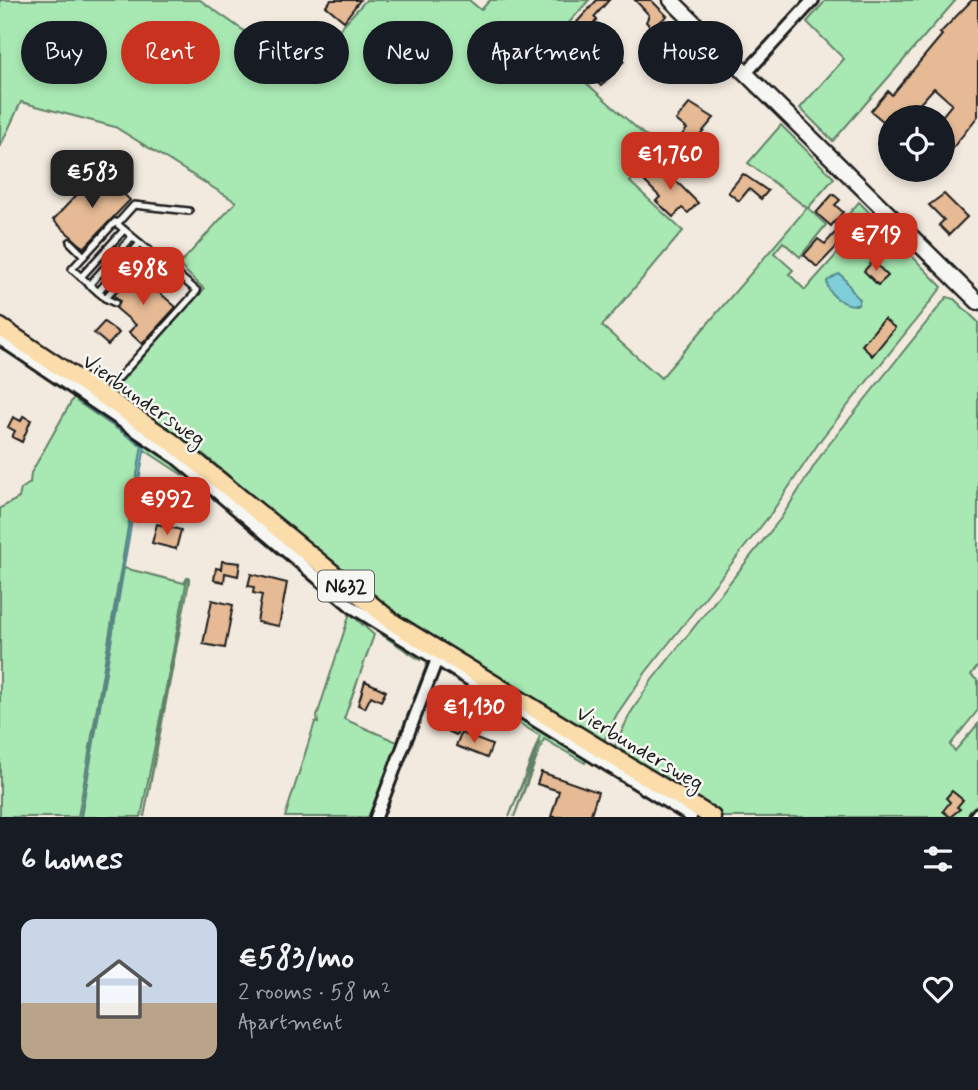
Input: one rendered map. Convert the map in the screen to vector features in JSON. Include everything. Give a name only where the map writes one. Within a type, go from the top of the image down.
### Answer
[{"type":"main road","name":"Vierbundersweg","points":[[0,327],[172,442],[349,589],[438,656],[712,817]]},
{"type":"street","points":[[671,0],[978,302]]},
{"type":"street","points":[[746,73],[813,0]]},
{"type":"street","name":"Vierbundersweg","points":[[0,339],[175,457],[352,607],[438,656],[691,817]]},
{"type":"street","points":[[376,817],[438,656]]},
{"type":"lane","points":[[115,303],[97,292],[72,269],[134,205],[189,211]]},
{"type":"lane","points":[[103,396],[197,291],[117,224]]},
{"type":"lane","points":[[81,277],[124,230]]},
{"type":"lane","points":[[89,285],[132,237]]},
{"type":"lane","points":[[70,242],[84,256]]},
{"type":"lane","points":[[97,292],[140,243]]},
{"type":"lane","points":[[105,298],[149,250]]},
{"type":"green space","points":[[0,0],[200,0],[234,24],[234,84],[349,84],[349,21],[347,21],[366,0],[469,0],[481,10],[490,0],[589,0],[571,21],[467,21],[467,84],[587,84],[659,148],[630,182],[683,231],[602,326],[661,378],[807,208],[748,163],[781,125],[834,178],[808,208],[826,225],[800,257],[783,242],[774,253],[793,270],[789,274],[805,290],[853,236],[841,223],[859,202],[942,287],[822,438],[770,515],[646,672],[617,714],[603,743],[373,598],[202,453],[112,392],[204,289],[179,265],[236,202],[115,127],[21,102],[0,147]]},
{"type":"green space","points":[[826,0],[956,0],[833,141],[800,108],[844,59],[807,22]]},
{"type":"green space","points":[[947,297],[954,299],[978,322],[978,666],[971,675],[978,681],[978,710],[950,745],[955,751],[978,724],[978,817],[720,817],[613,750],[630,714],[652,680],[781,518],[823,452]]},
{"type":"green space","points":[[75,395],[186,469],[184,476],[143,449],[144,445],[76,401],[142,446],[78,817],[0,817],[0,508],[19,498],[21,489],[30,483],[31,473]]},
{"type":"green space","points":[[235,509],[420,654],[420,660],[353,616],[374,635],[344,719],[397,742],[427,664],[430,666],[374,817],[285,817],[315,722],[318,723],[317,716],[350,613],[228,511]]},
{"type":"green space","points":[[124,568],[184,583],[187,578],[189,578],[189,582],[144,817],[187,579],[141,817],[81,817]]},
{"type":"green space","points":[[495,700],[587,756],[585,763],[544,739],[514,817],[540,742],[509,817],[540,736],[491,706]]},
{"type":"water","points":[[839,274],[860,299],[858,305],[842,302],[830,291],[827,281]]},
{"type":"water","points":[[78,401],[145,446],[80,817],[142,446]]},
{"type":"building","points":[[331,0],[360,0],[344,21],[326,6]]},
{"type":"building","points":[[597,0],[609,0],[594,17],[596,21],[578,21]]},
{"type":"building","points":[[635,0],[651,0],[667,16],[661,21],[646,21],[649,15]]},
{"type":"building","points":[[972,0],[978,0],[978,116],[955,145],[955,105],[951,105],[934,88],[919,105],[878,105],[878,117],[871,111],[888,91],[892,95],[942,35],[940,33]]},
{"type":"building","points":[[690,103],[714,118],[692,144],[696,147],[684,162],[669,150],[687,129],[676,120]]},
{"type":"building","points":[[659,164],[698,203],[688,213],[682,208],[673,217],[656,201],[660,197],[643,180]]},
{"type":"building","points":[[99,171],[130,200],[84,248],[53,220]]},
{"type":"building","points":[[743,174],[768,191],[761,199],[749,189],[739,201],[728,192]]},
{"type":"building","points":[[833,194],[840,200],[835,205],[843,212],[831,226],[816,213]]},
{"type":"building","points":[[944,194],[967,217],[949,235],[939,225],[944,220],[929,205]]},
{"type":"building","points":[[841,226],[849,234],[817,267],[804,255],[818,239],[825,244]]},
{"type":"building","points":[[873,261],[888,276],[878,285],[864,271]]},
{"type":"building","points":[[136,272],[176,307],[142,344],[129,332],[136,325],[116,308],[120,301],[114,295]]},
{"type":"building","points":[[884,319],[895,328],[872,356],[862,345]]},
{"type":"building","points":[[104,322],[119,333],[108,345],[94,333]]},
{"type":"building","points":[[23,416],[31,420],[22,442],[12,437],[15,431],[8,427],[13,417],[21,421]]},
{"type":"building","points":[[157,524],[181,530],[176,549],[152,543]]},
{"type":"building","points":[[222,561],[240,563],[238,576],[225,573],[224,582],[214,580],[216,568],[221,569]]},
{"type":"building","points":[[251,574],[287,583],[279,626],[257,622],[262,595],[253,593],[254,587],[248,586]]},
{"type":"building","points":[[212,600],[233,605],[225,648],[203,644]]},
{"type":"building","points":[[365,681],[386,691],[381,701],[371,696],[365,708],[358,705]]},
{"type":"building","points":[[440,711],[462,723],[456,735],[434,725]]},
{"type":"building","points":[[461,733],[492,745],[487,758],[456,746]]},
{"type":"building","points":[[541,772],[598,792],[590,817],[551,817],[559,791],[537,784]]},
{"type":"building","points":[[952,791],[963,800],[957,807],[960,809],[950,817],[943,811],[950,802],[946,798]]}]
